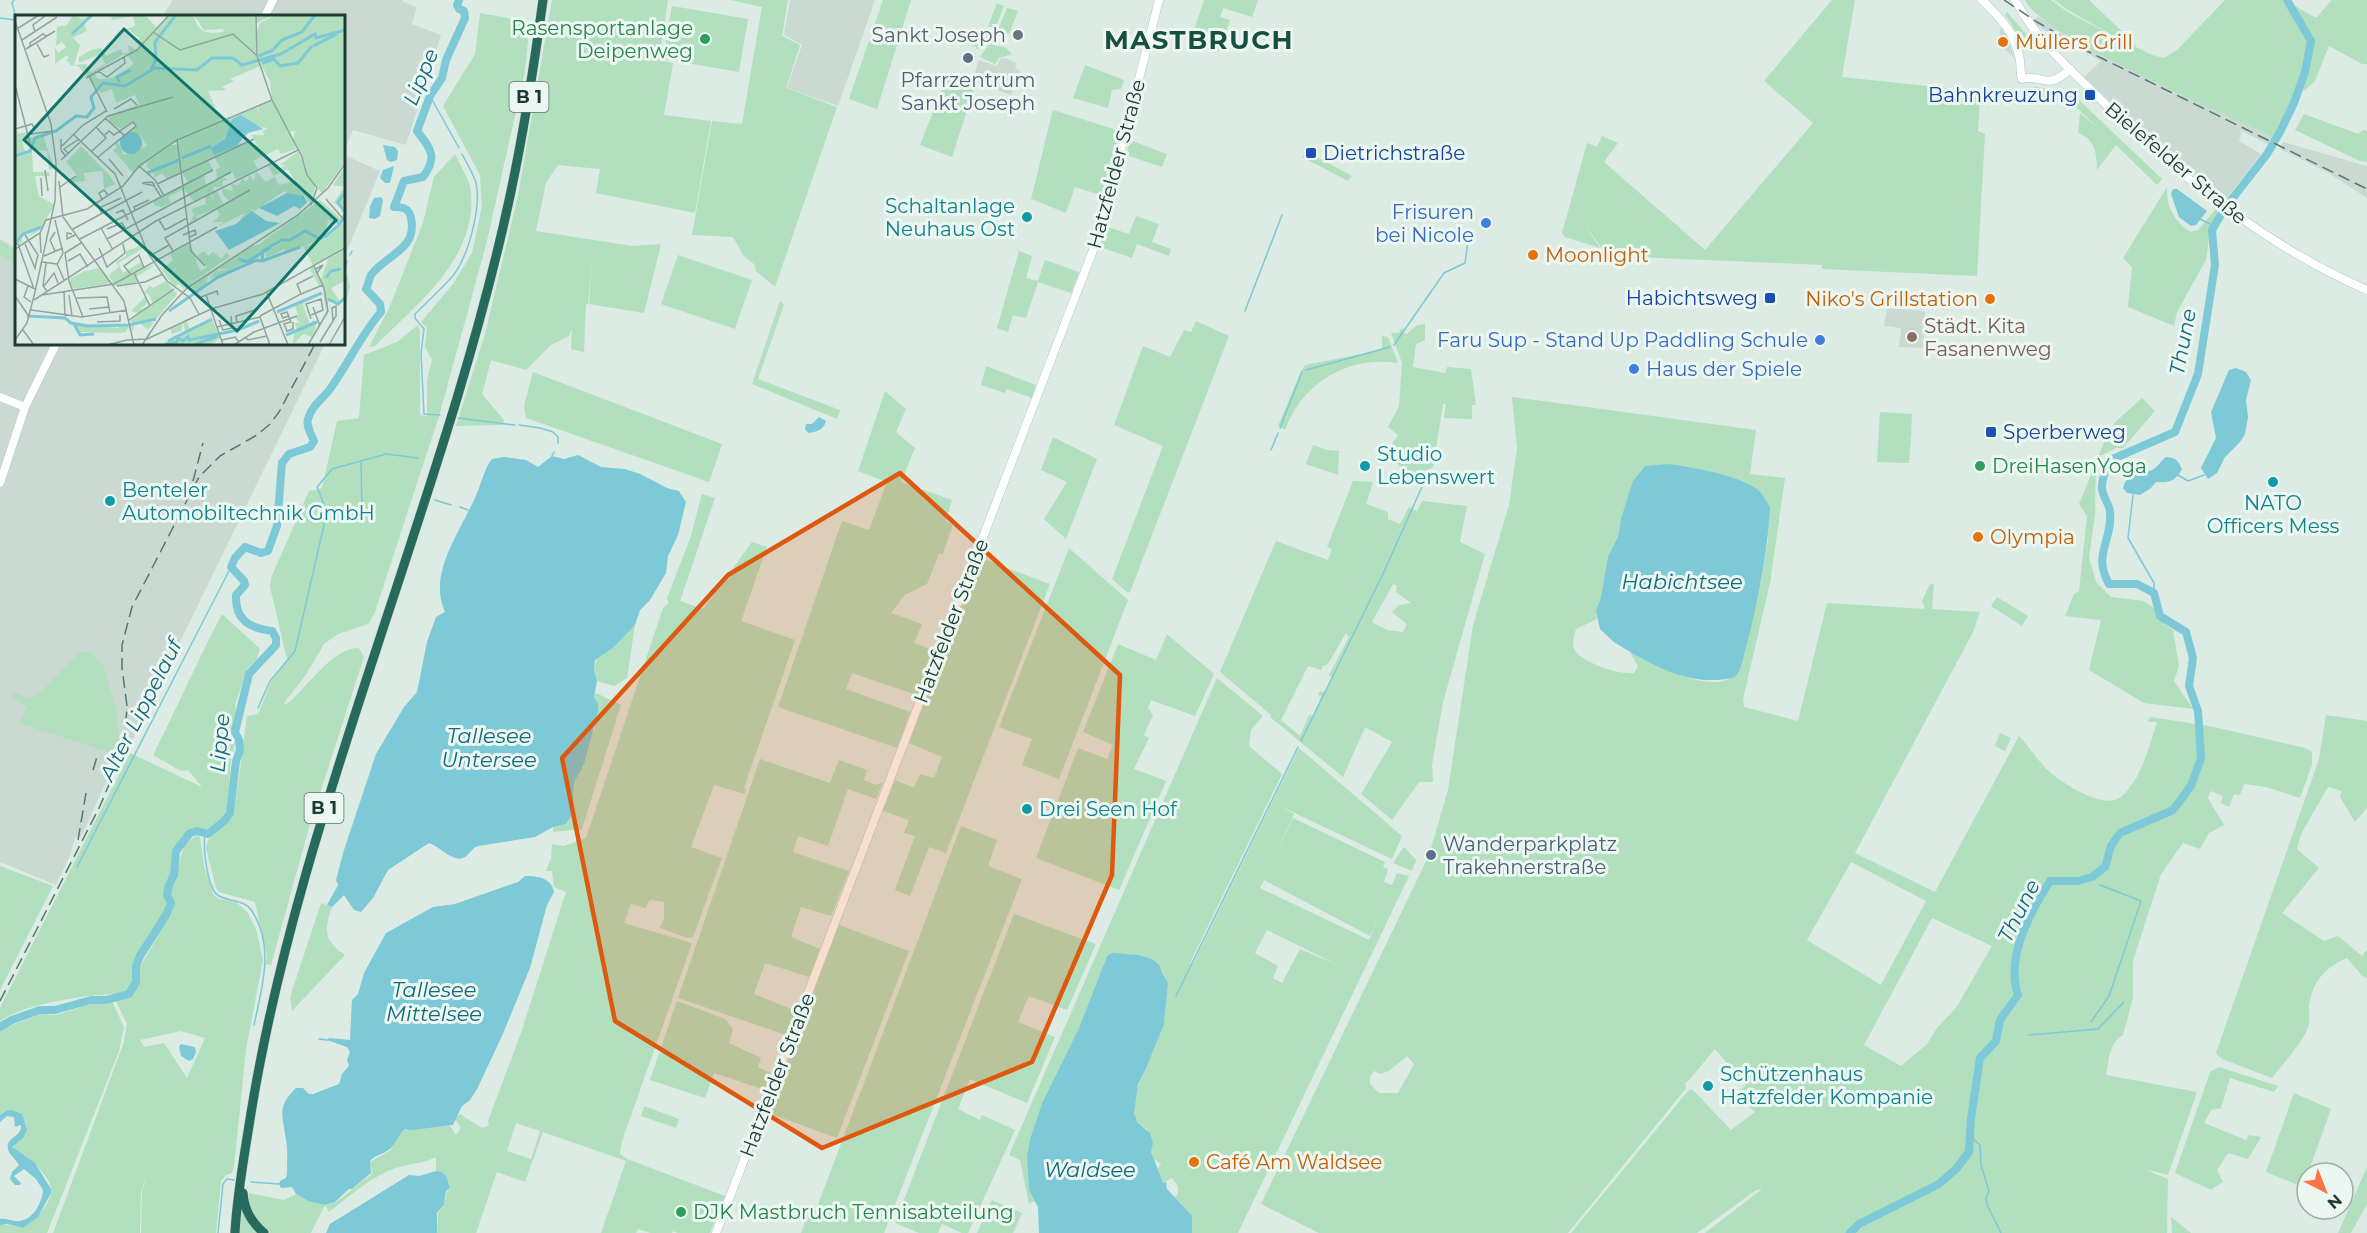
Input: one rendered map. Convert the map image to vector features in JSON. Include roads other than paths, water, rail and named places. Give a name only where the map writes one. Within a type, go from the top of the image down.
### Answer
[{"type":"highway","name":"B 1","points":[[235,1233],[242,1166],[261,1055],[296,908],[327,800],[469,355],[511,194],[531,84],[543,0]]},
{"type":"highway","name":"B 1","points":[[242,1166],[244,1205],[253,1222],[264,1233]]},
{"type":"street","points":[[266,15],[273,0]]},
{"type":"street","name":"Hatzfelder Straße","points":[[716,1233],[1101,230],[1159,0]]},
{"type":"street","points":[[1982,0],[2008,29],[2015,41],[2026,79],[2051,81],[2070,69]]},
{"type":"street","name":"Bielefelder Straße","points":[[2015,0],[2030,26],[2070,69],[2151,146],[2230,210],[2298,256],[2367,290]]},
{"type":"street","points":[[0,483],[25,407],[56,345]]},
{"type":"street","points":[[0,397],[25,407]]},
{"type":"water","points":[[383,145],[395,147],[398,151],[397,160],[391,162],[387,160]]},
{"type":"water","points":[[394,166],[390,183],[385,183],[380,178],[383,170]]},
{"type":"water","points":[[2173,189],[2177,189],[2207,211],[2196,225],[2191,226],[2179,217],[2171,194]]},
{"type":"water","points":[[381,197],[383,200],[380,216],[375,219],[369,218],[370,206],[374,198]]},
{"type":"water","points":[[2236,368],[2246,372],[2251,380],[2246,400],[2248,417],[2245,434],[2225,457],[2217,473],[2208,479],[2201,468],[2216,438],[2211,412],[2229,370]]},
{"type":"water","points":[[819,417],[826,421],[823,427],[808,433],[805,429],[806,424],[812,424]]},
{"type":"water","name":"Tallesee Untersee","points":[[578,455],[601,467],[625,469],[640,474],[667,488],[679,491],[686,502],[678,535],[668,556],[666,573],[650,600],[640,610],[635,625],[614,647],[595,660],[594,670],[597,681],[594,697],[598,704],[598,711],[584,764],[574,783],[571,816],[566,824],[553,827],[535,837],[478,846],[459,859],[429,843],[388,870],[373,898],[361,912],[354,910],[344,895],[332,907],[327,905],[338,885],[336,880],[344,850],[376,754],[404,707],[417,692],[427,642],[436,617],[445,612],[440,582],[443,567],[489,463],[492,459],[504,457],[526,460],[538,467],[552,456],[564,459]]},
{"type":"water","points":[[2166,457],[2174,459],[2181,466],[2182,469],[2177,477],[2168,482],[2156,482],[2140,495],[2127,493],[2123,488],[2129,478],[2151,471]]},
{"type":"water","name":"Habichtsee","points":[[1667,464],[1702,469],[1741,481],[1759,491],[1770,507],[1760,589],[1740,670],[1735,677],[1703,680],[1672,672],[1627,650],[1600,629],[1596,611],[1601,597],[1608,556],[1618,537],[1633,481],[1645,466]]},
{"type":"water","name":"Tallesee Mittelsee","points":[[525,876],[544,879],[554,892],[547,905],[530,968],[502,1036],[477,1089],[470,1100],[462,1106],[453,1125],[405,1129],[391,1148],[370,1161],[371,1173],[335,1202],[325,1205],[308,1201],[296,1194],[292,1187],[281,1188],[280,1181],[286,1178],[287,1173],[283,1106],[296,1088],[303,1088],[309,1094],[313,1094],[339,1084],[342,1074],[349,1066],[347,1060],[350,1052],[347,1047],[327,1040],[329,1038],[350,1040],[352,1000],[358,994],[364,973],[386,933],[433,907],[455,904],[518,882]]},
{"type":"water","name":"Waldsee","points":[[1112,953],[1139,955],[1152,959],[1159,965],[1168,984],[1164,1024],[1138,1084],[1134,1113],[1137,1122],[1150,1133],[1153,1143],[1151,1152],[1163,1183],[1166,1182],[1167,1189],[1192,1216],[1192,1233],[1039,1233],[1038,1207],[1029,1190],[1027,1155],[1031,1136],[1042,1103],[1079,1028],[1107,956]]},
{"type":"water","points":[[181,1044],[195,1047],[196,1052],[193,1059],[189,1061],[181,1056],[179,1047]]},
{"type":"water","points":[[11,1110],[22,1114],[27,1130],[23,1138],[12,1147],[35,1163],[51,1189],[38,1217],[23,1228],[7,1224],[0,1225],[0,1219],[25,1220],[39,1205],[43,1190],[36,1179],[24,1169],[14,1176],[21,1183],[20,1185],[15,1185],[10,1179],[12,1172],[19,1165],[10,1153],[8,1145],[19,1133],[21,1125],[15,1127],[14,1117],[7,1116],[0,1122],[0,1115]]},
{"type":"water","points":[[436,1171],[446,1176],[450,1188],[446,1191],[444,1205],[437,1213],[437,1233],[326,1233],[330,1224],[409,1175],[419,1176]]},
{"type":"waterway","points":[[14,0],[12,3],[15,15]]},
{"type":"waterway","name":"Lippe","points":[[0,1027],[40,1010],[55,1010],[91,1000],[106,1000],[129,994],[136,982],[136,966],[140,956],[171,903],[167,895],[174,875],[176,851],[190,833],[197,831],[208,834],[230,813],[236,761],[240,750],[235,732],[249,674],[276,645],[276,638],[272,631],[250,625],[241,617],[236,604],[236,595],[245,585],[231,567],[235,558],[245,547],[261,553],[268,551],[277,526],[282,463],[289,454],[310,447],[314,441],[308,424],[310,414],[330,389],[381,312],[380,304],[366,289],[371,275],[377,268],[399,251],[410,238],[412,229],[409,212],[403,208],[394,207],[404,181],[423,177],[430,164],[431,153],[417,131],[430,96],[442,78],[446,60],[465,18],[464,11],[457,5],[459,0]]},
{"type":"waterway","name":"Thune","points":[[1850,1233],[1859,1224],[1939,1184],[1956,1169],[1969,1152],[1971,1118],[1980,1058],[1996,1041],[2000,1020],[2018,995],[2015,981],[2017,951],[2028,921],[2050,881],[2078,881],[2092,877],[2105,867],[2111,846],[2120,833],[2173,810],[2191,786],[2201,758],[2198,711],[2189,686],[2193,658],[2186,632],[2160,616],[2154,593],[2137,584],[2109,584],[2104,573],[2102,564],[2109,531],[2110,511],[2102,489],[2102,482],[2108,461],[2175,432],[2198,374],[2215,265],[2212,230],[2225,208],[2267,154],[2280,132],[2305,72],[2311,41],[2287,0]]},
{"type":"waterway","points":[[0,18],[15,20]]},
{"type":"waterway","points":[[430,96],[459,148]]},
{"type":"waterway","points":[[440,415],[424,414],[421,353],[424,329],[415,318],[415,314],[451,278],[468,245],[475,217],[477,190],[474,177],[462,154]]},
{"type":"waterway","points":[[1245,311],[1282,215]]},
{"type":"waterway","points":[[2200,219],[2214,226]]},
{"type":"waterway","points":[[1394,345],[1444,273],[1465,263],[1468,242]]},
{"type":"waterway","points":[[350,255],[352,251]]},
{"type":"waterway","points":[[346,265],[347,261]]},
{"type":"waterway","points":[[1306,370],[1390,347]]},
{"type":"waterway","points":[[1280,428],[1302,372]]},
{"type":"waterway","points":[[458,418],[515,425]]},
{"type":"waterway","points":[[519,425],[553,432],[558,437],[558,443]]},
{"type":"waterway","points":[[1271,450],[1278,433]]},
{"type":"waterway","points":[[552,456],[554,452]]},
{"type":"waterway","points":[[258,708],[270,681],[295,651],[327,512],[317,487],[332,469],[386,454],[418,458]]},
{"type":"waterway","points":[[361,463],[362,510]]},
{"type":"waterway","points":[[2178,475],[2188,481],[2204,475]]},
{"type":"waterway","points":[[1301,741],[1382,576],[1426,478]]},
{"type":"waterway","points":[[2133,495],[2128,538],[2154,583],[2154,593]]},
{"type":"waterway","points":[[435,500],[451,505]]},
{"type":"waterway","points":[[460,507],[468,510]]},
{"type":"waterway","name":"Alter Lippelauf","points":[[77,867],[231,567]]},
{"type":"waterway","points":[[936,647],[939,638]]},
{"type":"waterway","points":[[1176,996],[1298,747]]},
{"type":"waterway","points":[[205,835],[207,868],[211,886],[219,896],[249,907],[259,924],[263,938],[265,967],[254,1025]]},
{"type":"waterway","points":[[2091,1022],[2109,996],[2141,901],[2100,885]]},
{"type":"waterway","points":[[2029,1035],[2098,1029],[2124,1002]]},
{"type":"waterway","points":[[319,1039],[327,1040]]},
{"type":"waterway","points":[[1970,1136],[1980,1145],[1981,1165],[1989,1191],[1986,1199],[2001,1233]]},
{"type":"waterway","points":[[218,1233],[223,1184],[227,1179],[234,1180]]},
{"type":"waterway","points":[[251,1182],[279,1184]]},
{"type":"railway","points":[[2004,0],[2087,51],[2367,189]]},
{"type":"railway","points":[[0,1001],[100,806],[119,761],[125,737],[127,706],[122,668],[122,645],[132,607],[199,477],[220,456],[257,435],[270,424],[279,412],[314,345]]},
{"type":"railway","points":[[193,481],[203,443]]},
{"type":"railway","points":[[93,770],[97,757]]},
{"type":"railway","points":[[78,840],[86,793]]},
{"type":"place","name":"Sankt Joseph","points":[[1018,35]]},
{"type":"place","name":"Rasensportanlage Deipenweg","points":[[705,39]]},
{"type":"place","name":"Müllers Grill","points":[[2003,42]]},
{"type":"place","name":"Pfarrzentrum Sankt Joseph","points":[[968,58]]},
{"type":"place","name":"Bahnkreuzung","points":[[2090,95]]},
{"type":"place","name":"Dietrichstraße","points":[[1311,153]]},
{"type":"place","name":"Schaltanlage Neuhaus Ost","points":[[1027,217]]},
{"type":"place","name":"Frisuren bei Nicole","points":[[1486,223]]},
{"type":"place","name":"Moonlight","points":[[1533,255]]},
{"type":"place","name":"Habichtsweg","points":[[1770,298]]},
{"type":"place","name":"Niko's Grillstation","points":[[1990,299]]},
{"type":"place","name":"Städt. Kita Fasanenweg","points":[[1912,337]]},
{"type":"place","name":"Faru Sup - Stand Up Paddling Schule","points":[[1820,340]]},
{"type":"place","name":"Haus der Spiele","points":[[1634,369]]},
{"type":"place","name":"Sperberweg","points":[[1991,432]]},
{"type":"place","name":"Studio Lebenswert","points":[[1365,466]]},
{"type":"place","name":"DreiHasenYoga","points":[[1980,466]]},
{"type":"place","name":"NATO Officers Mess","points":[[2273,482]]},
{"type":"place","name":"Benteler Automobiltechnik GmbH","points":[[110,501]]},
{"type":"place","name":"Olympia","points":[[1978,537]]},
{"type":"place","name":"Drei Seen Hof","points":[[1027,809]]},
{"type":"place","name":"Wanderparkplatz Trakehnerstraße","points":[[1431,855]]},
{"type":"place","name":"Schützenhaus Hatzfelder Kompanie","points":[[1708,1086]]},
{"type":"place","name":"Café Am Waldsee","points":[[1194,1162]]},
{"type":"place","name":"DJK Mastbruch Tennisabteilung","points":[[681,1212]]},
{"type":"district","name":"MASTBRUCH","points":[[1199,40]]}]
